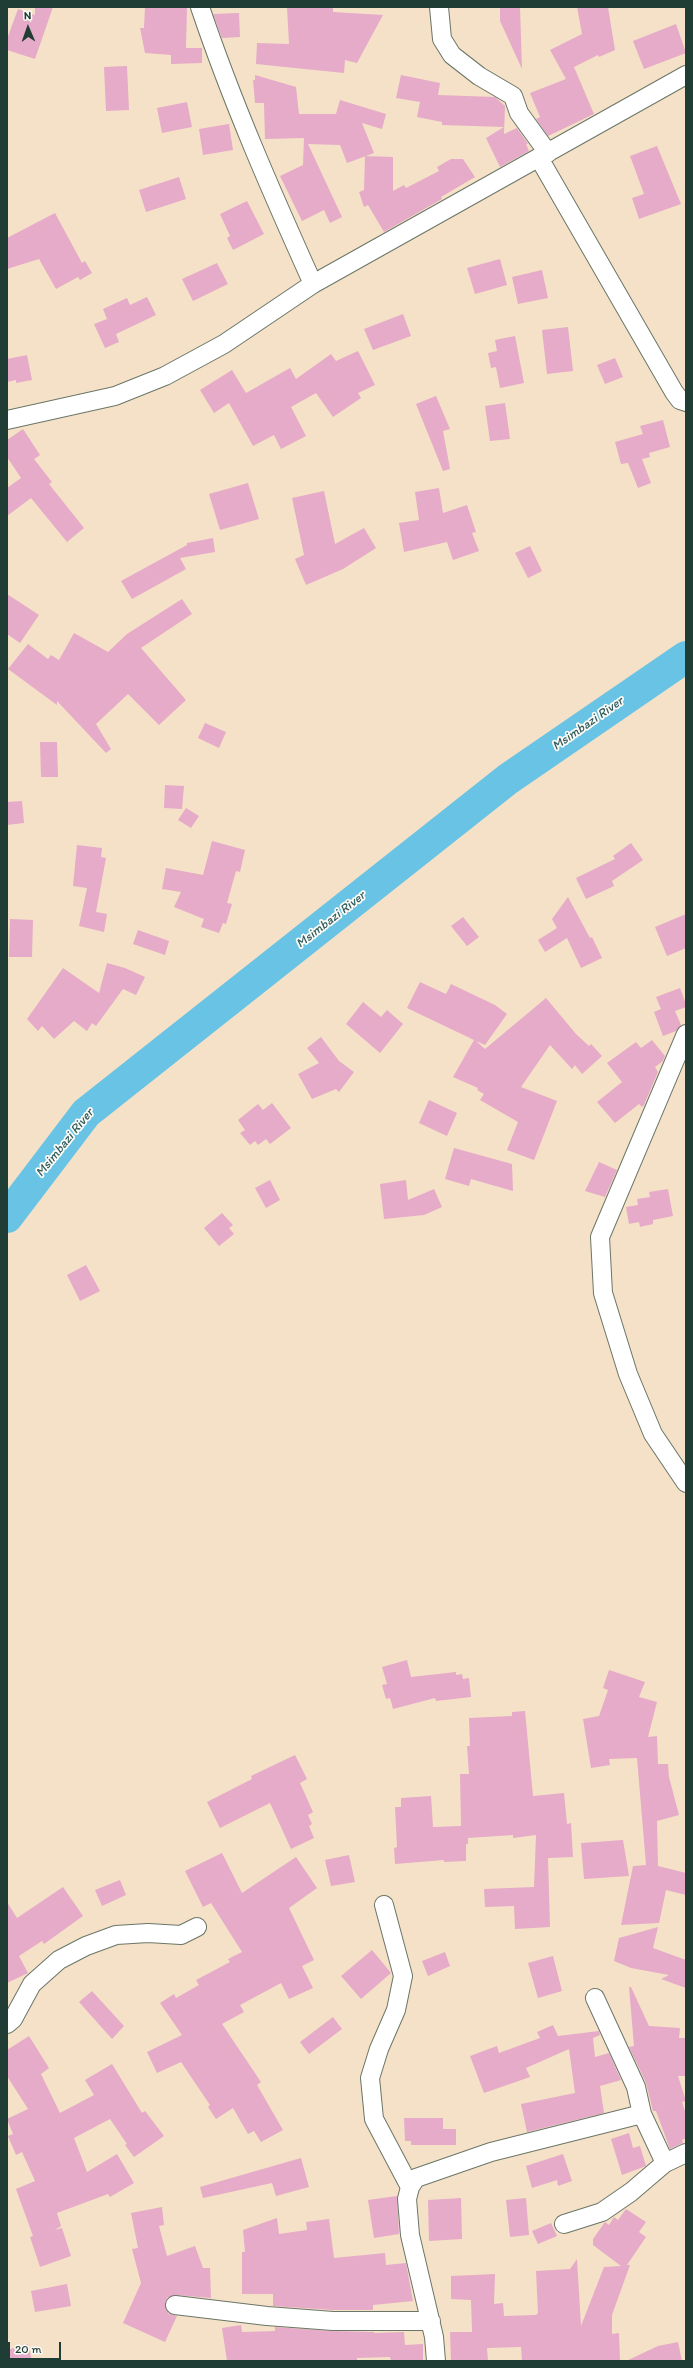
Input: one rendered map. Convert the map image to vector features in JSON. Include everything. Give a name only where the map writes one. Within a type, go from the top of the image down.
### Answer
[{"type":"street","points":[[200,7],[226,85],[256,157],[313,284]]},
{"type":"street","points":[[439,7],[442,39],[452,55],[479,76],[513,96],[519,113],[674,392],[680,400],[686,402]]},
{"type":"street","points":[[7,420],[115,396],[165,376],[224,344],[313,284],[686,75]]},
{"type":"street","points":[[686,1034],[600,1237],[603,1293],[628,1374],[653,1434],[686,1483]]},
{"type":"street","points":[[384,1905],[403,1976],[396,2010],[379,2049],[370,2078],[374,2119],[410,2187]]},
{"type":"street","points":[[7,2024],[13,2019],[32,1984],[59,1960],[86,1946],[116,1935],[148,1932],[181,1935],[197,1927]]},
{"type":"street","points":[[594,1998],[636,2087],[642,2114],[665,2163]]},
{"type":"street","points":[[436,2361],[430,2321],[410,2235],[407,2199],[410,2187],[416,2178],[491,2152],[642,2114]]},
{"type":"street","points":[[564,2224],[602,2212],[631,2192],[665,2163],[686,2153]]},
{"type":"street","points":[[175,2305],[267,2316],[333,2321],[430,2321]]},
{"type":"building","points":[[35,7],[53,7],[35,59],[7,50],[7,39],[18,9],[35,15]]},
{"type":"building","points":[[145,7],[187,7],[186,48],[202,48],[202,63],[171,64],[171,55],[145,53],[140,28],[144,28]]},
{"type":"building","points":[[287,7],[333,7],[333,12],[383,15],[357,63],[345,60],[344,73],[256,64],[257,43],[289,44]]},
{"type":"building","points":[[500,7],[520,7],[522,69],[500,21]]},
{"type":"building","points":[[577,7],[608,7],[615,50],[599,57],[598,55],[574,67],[594,114],[548,136],[536,119],[540,117],[530,93],[566,79],[550,50],[582,34]]},
{"type":"building","points":[[239,13],[240,37],[222,38],[213,14]]},
{"type":"building","points":[[676,24],[686,53],[644,69],[633,41]]},
{"type":"building","points":[[127,66],[129,110],[106,111],[104,67]]},
{"type":"building","points":[[255,75],[296,87],[299,114],[336,114],[340,100],[386,114],[382,129],[362,123],[374,153],[347,163],[340,145],[308,144],[342,217],[330,223],[324,210],[302,221],[280,176],[303,165],[304,138],[265,139],[264,103],[255,103],[253,80],[255,80]]},
{"type":"building","points":[[401,75],[440,83],[438,95],[495,97],[505,106],[504,134],[517,128],[528,144],[526,144],[529,151],[500,167],[486,138],[504,127],[442,125],[442,122],[417,117],[420,102],[396,98]]},
{"type":"building","points":[[187,102],[192,127],[162,133],[157,108]]},
{"type":"building","points":[[229,124],[233,150],[203,155],[199,129]]},
{"type":"building","points":[[657,146],[681,204],[639,219],[632,198],[644,194],[630,156]]},
{"type":"building","points":[[365,156],[393,157],[393,191],[404,185],[406,188],[439,171],[437,167],[451,159],[463,159],[475,177],[441,197],[442,199],[384,232],[368,205],[364,207],[359,192],[364,190]]},
{"type":"building","points":[[179,177],[186,199],[146,212],[139,190]]},
{"type":"building","points":[[247,201],[264,234],[233,250],[227,238],[230,236],[220,214]]},
{"type":"building","points":[[55,213],[82,263],[85,261],[92,273],[80,280],[78,277],[56,289],[39,259],[7,269],[7,238]]},
{"type":"building","points":[[500,259],[507,285],[475,294],[467,268]]},
{"type":"building","points":[[217,263],[228,284],[193,301],[182,279]]},
{"type":"building","points":[[542,270],[548,298],[518,304],[512,277]]},
{"type":"building","points":[[147,297],[156,315],[116,334],[119,342],[105,348],[94,324],[107,319],[103,309],[127,298],[130,305]]},
{"type":"building","points":[[403,314],[411,336],[373,350],[364,329]]},
{"type":"building","points":[[568,327],[573,371],[547,374],[542,330]]},
{"type":"building","points":[[515,336],[524,383],[500,388],[496,367],[491,368],[488,353],[497,351],[495,340]]},
{"type":"building","points":[[358,351],[375,385],[358,393],[361,398],[333,417],[316,393],[291,407],[306,436],[281,449],[274,435],[253,446],[229,403],[214,413],[200,390],[232,370],[246,393],[290,368],[296,379],[331,354],[336,361]]},
{"type":"building","points":[[27,355],[32,380],[16,383],[16,380],[7,382],[7,359]]},
{"type":"building","points":[[615,358],[623,377],[605,384],[597,365]]},
{"type":"building","points":[[436,396],[450,429],[443,431],[450,469],[443,471],[416,404]]},
{"type":"building","points":[[505,403],[510,439],[490,441],[485,406]]},
{"type":"building","points":[[663,420],[670,447],[649,453],[650,457],[642,459],[651,483],[638,488],[628,463],[621,464],[615,442],[643,434],[640,426]]},
{"type":"building","points":[[23,429],[40,455],[34,459],[52,482],[49,484],[84,528],[67,542],[31,498],[7,516],[7,488],[21,478],[7,457],[7,440]]},
{"type":"building","points":[[248,483],[259,519],[220,530],[209,494]]},
{"type":"building","points":[[439,488],[443,513],[467,505],[476,532],[472,533],[479,551],[453,560],[447,542],[404,552],[399,523],[419,520],[415,492]]},
{"type":"building","points":[[324,491],[335,544],[364,528],[376,548],[343,569],[306,585],[295,559],[304,555],[292,498]]},
{"type":"building","points":[[213,538],[215,552],[180,558],[186,569],[132,599],[121,581],[187,545],[187,543]]},
{"type":"building","points":[[530,546],[542,571],[528,578],[515,553]]},
{"type":"building","points":[[7,594],[39,615],[20,643],[7,634]]},
{"type":"building","points":[[182,599],[192,614],[141,648],[186,700],[159,725],[128,694],[96,724],[111,749],[106,753],[57,701],[57,705],[8,669],[28,644],[48,659],[51,655],[59,660],[74,633],[108,652],[127,634]]},
{"type":"building","points":[[205,723],[226,732],[219,748],[198,738]]},
{"type":"building","points":[[40,742],[57,742],[58,777],[41,777]]},
{"type":"building","points":[[165,785],[184,786],[182,809],[164,808]]},
{"type":"building","points":[[22,801],[24,823],[7,825],[7,802]]},
{"type":"building","points":[[186,808],[199,816],[191,828],[178,820]]},
{"type":"building","points":[[212,841],[245,850],[240,872],[236,871],[227,903],[232,904],[226,924],[223,923],[219,933],[201,927],[204,919],[174,907],[181,892],[162,889],[166,868],[203,875]]},
{"type":"building","points":[[631,843],[643,860],[612,881],[614,886],[586,899],[576,878],[615,859],[613,856]]},
{"type":"building","points":[[77,845],[102,848],[101,857],[106,858],[96,912],[107,914],[104,932],[79,926],[87,888],[73,886]]},
{"type":"building","points":[[568,897],[590,938],[592,937],[602,958],[581,968],[567,938],[545,952],[538,940],[557,928],[552,919]]},
{"type":"building","points":[[686,914],[686,948],[667,956],[655,927]]},
{"type":"building","points":[[463,917],[479,937],[467,946],[451,926]]},
{"type":"building","points":[[10,919],[33,920],[32,957],[9,957]]},
{"type":"building","points":[[138,930],[169,941],[165,955],[133,944]]},
{"type":"building","points":[[107,963],[125,968],[145,977],[136,995],[123,989],[96,1026],[92,1023],[87,1031],[74,1021],[54,1039],[42,1026],[38,1031],[27,1019],[63,968],[99,993]]},
{"type":"building","points":[[420,982],[446,994],[451,984],[495,1005],[507,1014],[485,1045],[476,1041],[485,1049],[546,998],[576,1034],[589,1046],[591,1044],[602,1056],[582,1074],[575,1065],[572,1069],[550,1045],[521,1087],[557,1101],[534,1160],[507,1150],[518,1122],[480,1100],[484,1094],[477,1090],[478,1088],[453,1077],[474,1040],[407,1008]]},
{"type":"building","points":[[680,988],[686,1007],[675,1011],[681,1025],[676,1031],[663,1036],[654,1012],[661,1009],[656,997]]},
{"type":"building","points":[[363,1002],[381,1017],[387,1010],[403,1024],[380,1053],[346,1024]]},
{"type":"building","points":[[321,1037],[339,1061],[354,1072],[339,1092],[336,1089],[312,1099],[298,1074],[319,1063],[307,1048]]},
{"type":"building","points":[[652,1040],[665,1056],[663,1061],[655,1067],[658,1072],[644,1105],[642,1107],[639,1104],[615,1123],[597,1102],[622,1082],[607,1063],[636,1042],[641,1048]]},
{"type":"building","points":[[429,1100],[457,1113],[447,1136],[419,1123]]},
{"type":"building","points":[[272,1103],[291,1128],[270,1144],[266,1139],[258,1145],[255,1141],[250,1145],[240,1133],[245,1130],[238,1120],[258,1104],[263,1110]]},
{"type":"building","points":[[454,1148],[512,1164],[513,1191],[471,1179],[469,1186],[445,1179]]},
{"type":"building","points":[[599,1162],[617,1170],[605,1197],[585,1191]]},
{"type":"building","points":[[270,1180],[280,1200],[266,1208],[255,1188]]},
{"type":"building","points":[[406,1180],[408,1200],[434,1189],[442,1207],[424,1215],[384,1219],[380,1184]]},
{"type":"building","points":[[668,1189],[673,1216],[653,1220],[653,1224],[640,1227],[639,1222],[629,1224],[626,1207],[638,1205],[637,1199],[650,1197],[649,1192]]},
{"type":"building","points":[[222,1213],[233,1225],[229,1228],[234,1234],[219,1246],[204,1228]]},
{"type":"building","points":[[86,1265],[100,1291],[80,1301],[67,1275]]},
{"type":"building","points":[[407,1660],[411,1677],[456,1672],[456,1675],[462,1674],[463,1679],[469,1678],[471,1697],[436,1701],[435,1698],[393,1709],[390,1698],[386,1699],[382,1685],[387,1684],[382,1667]]},
{"type":"building","points":[[609,1670],[645,1682],[639,1697],[657,1702],[648,1737],[657,1736],[658,1764],[668,1764],[669,1777],[679,1815],[657,1821],[658,1866],[686,1873],[686,1895],[666,1890],[659,1923],[621,1925],[633,1866],[646,1865],[637,1758],[609,1759],[610,1765],[591,1768],[583,1719],[599,1716],[608,1690],[603,1688]]},
{"type":"building","points":[[525,1711],[533,1796],[564,1793],[567,1824],[571,1823],[573,1857],[548,1858],[550,1927],[515,1929],[514,1906],[485,1907],[484,1889],[534,1887],[536,1835],[513,1838],[513,1835],[468,1838],[468,1844],[466,1844],[466,1861],[444,1862],[444,1860],[395,1864],[394,1848],[397,1847],[395,1807],[401,1807],[401,1798],[431,1796],[433,1827],[461,1826],[460,1774],[469,1774],[467,1746],[470,1746],[469,1718],[512,1716],[512,1712]]},
{"type":"building","points":[[295,1755],[307,1779],[300,1783],[313,1812],[308,1815],[312,1824],[309,1826],[314,1838],[291,1849],[270,1803],[220,1828],[207,1802],[252,1779],[251,1776]]},
{"type":"building","points":[[623,1840],[629,1876],[584,1879],[581,1843]]},
{"type":"building","points":[[222,1853],[242,1893],[296,1857],[317,1888],[289,1908],[314,1960],[302,1966],[313,1988],[289,1999],[281,1983],[240,2005],[244,2012],[222,2024],[261,2082],[257,2085],[283,2130],[261,2142],[254,2131],[248,2134],[233,2108],[216,2119],[208,2107],[210,2105],[181,2062],[157,2073],[147,2052],[182,2035],[160,2003],[174,1994],[176,1998],[199,1985],[196,1980],[230,1962],[228,1959],[242,1952],[211,1903],[203,1907],[185,1871]]},
{"type":"building","points":[[349,1855],[355,1882],[331,1886],[325,1860]]},
{"type":"building","points":[[120,1880],[126,1895],[102,1906],[95,1890]]},
{"type":"building","points":[[63,1887],[83,1916],[44,1944],[42,1941],[19,1956],[28,1973],[7,1983],[7,1902],[17,1918]]},
{"type":"building","points":[[658,1927],[653,1948],[686,1960],[686,1988],[661,1979],[669,1975],[631,1968],[614,1961],[619,1938]]},
{"type":"building","points":[[372,1950],[391,1973],[361,1999],[341,1976]]},
{"type":"building","points":[[445,1952],[450,1966],[428,1976],[422,1961]]},
{"type":"building","points":[[553,1956],[562,1991],[538,1998],[528,1963]]},
{"type":"building","points":[[629,1987],[631,1987],[649,2026],[680,2028],[679,2038],[686,2038],[686,2076],[678,2076],[686,2101],[682,2102],[686,2114],[686,2138],[682,2140],[683,2143],[670,2149],[656,2111],[653,2111],[646,2083],[629,2047],[634,2046]]},
{"type":"building","points":[[92,1991],[124,2026],[112,2039],[79,2002]]},
{"type":"building","points":[[333,2017],[342,2029],[309,2054],[300,2042]]},
{"type":"building","points":[[553,2025],[558,2036],[599,2031],[600,2035],[593,2038],[595,2057],[609,2053],[621,2080],[600,2086],[604,2113],[527,2132],[521,2104],[575,2093],[569,2049],[526,2068],[530,2077],[484,2093],[470,2056],[497,2046],[499,2053],[540,2038],[537,2032]]},
{"type":"building","points":[[29,2036],[49,2068],[41,2074],[60,2113],[94,2095],[85,2080],[112,2064],[142,2113],[145,2111],[164,2136],[134,2157],[125,2145],[127,2144],[110,2119],[74,2138],[87,2172],[117,2154],[134,2183],[110,2197],[108,2194],[57,2213],[61,2226],[55,2230],[62,2228],[71,2256],[40,2267],[30,2237],[33,2236],[16,2189],[35,2181],[22,2152],[16,2155],[8,2136],[13,2134],[7,2119],[28,2109],[7,2076],[7,2050]]},
{"type":"building","points":[[404,2118],[443,2118],[443,2129],[456,2129],[456,2145],[411,2145],[411,2141],[405,2141]]},
{"type":"building","points":[[629,2133],[633,2148],[640,2146],[646,2166],[622,2175],[611,2139]]},
{"type":"building","points":[[563,2154],[572,2181],[558,2186],[557,2180],[532,2188],[526,2166]]},
{"type":"building","points":[[301,2158],[309,2187],[276,2196],[272,2183],[203,2198],[200,2187]]},
{"type":"building","points":[[397,2196],[399,2234],[374,2238],[368,2200]]},
{"type":"building","points":[[461,2198],[462,2239],[429,2241],[428,2200]]},
{"type":"building","points":[[526,2198],[529,2235],[510,2237],[506,2200]]},
{"type":"building","points":[[162,2207],[164,2225],[159,2226],[167,2256],[195,2246],[203,2268],[210,2268],[211,2298],[176,2295],[167,2298],[166,2309],[169,2314],[177,2316],[165,2342],[123,2323],[141,2283],[132,2249],[138,2248],[131,2213]]},
{"type":"building","points":[[626,2209],[646,2222],[639,2232],[646,2237],[627,2265],[630,2265],[612,2315],[612,2334],[619,2333],[620,2361],[522,2361],[521,2347],[487,2348],[488,2361],[451,2361],[450,2332],[472,2332],[471,2300],[451,2299],[451,2276],[495,2274],[494,2304],[503,2303],[504,2316],[536,2315],[538,2313],[536,2271],[570,2269],[577,2259],[581,2326],[604,2267],[621,2266],[593,2245],[593,2239],[605,2222],[609,2225],[614,2217],[618,2220]]},
{"type":"building","points":[[277,2218],[279,2234],[307,2230],[306,2222],[329,2219],[334,2258],[385,2253],[386,2265],[406,2263],[413,2301],[373,2305],[373,2310],[333,2310],[273,2306],[273,2294],[242,2294],[242,2252],[245,2252],[243,2230]]},
{"type":"building","points":[[551,2223],[557,2236],[538,2244],[532,2231]]},
{"type":"building","points":[[67,2284],[71,2306],[35,2312],[31,2291]]},
{"type":"building","points":[[241,2325],[242,2332],[275,2331],[275,2327],[374,2333],[404,2332],[405,2345],[423,2344],[423,2361],[391,2361],[390,2357],[357,2358],[357,2361],[227,2361],[222,2328]]},
{"type":"building","points":[[678,2342],[682,2361],[626,2361],[658,2346]]},
{"type":"building","points":[[28,2344],[32,2361],[10,2361],[7,2350]]},
{"type":"waterway","name":"Msimbazi River","points":[[7,1217],[86,1113],[508,779],[686,657]]}]
